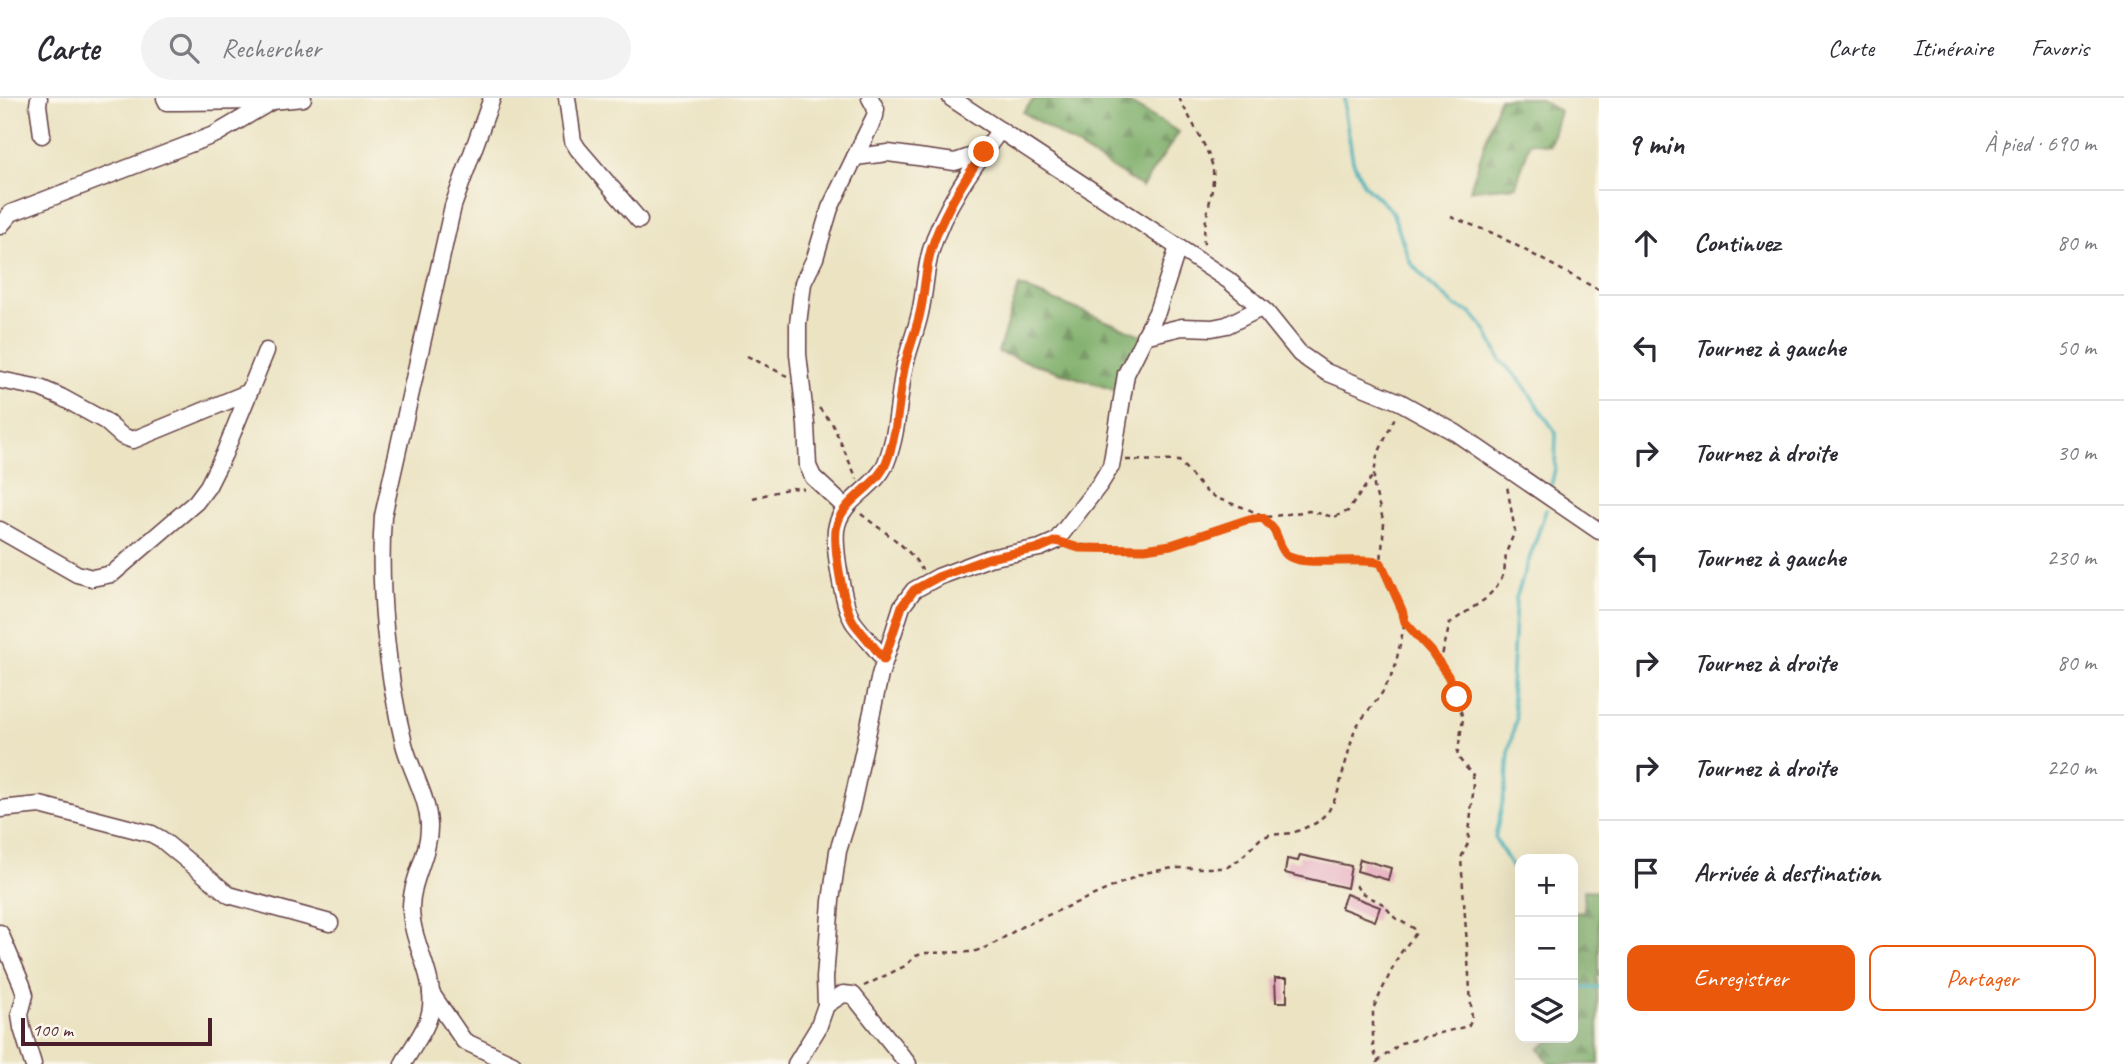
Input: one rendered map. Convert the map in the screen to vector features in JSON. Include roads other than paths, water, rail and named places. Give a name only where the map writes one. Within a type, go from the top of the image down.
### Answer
[{"type":"street","points":[[39,98],[42,135]]},
{"type":"street","points":[[165,98],[167,102],[303,98]]},
{"type":"street","points":[[402,1064],[427,1021],[431,1007],[411,910],[411,891],[428,839],[429,827],[428,812],[405,747],[388,649],[382,526],[453,206],[492,98]]},
{"type":"street","points":[[567,98],[573,141],[639,220]]},
{"type":"street","points":[[845,507],[813,477],[808,466],[798,354],[798,324],[803,283],[815,258],[830,208],[875,116],[876,108],[870,98]]},
{"type":"street","points":[[951,98],[1228,279],[1261,308],[1300,354],[1326,372],[1400,402],[1456,433],[1599,531]]},
{"type":"street","points":[[0,226],[11,213],[216,134],[272,101]]},
{"type":"street","points":[[884,660],[853,622],[846,604],[836,528],[845,507],[873,484],[885,466],[895,437],[905,366],[921,310],[931,249],[944,218],[1000,130]]},
{"type":"street","points":[[855,158],[888,153],[955,162],[984,152]]},
{"type":"street","points":[[796,1064],[817,1028],[826,1005],[825,978],[831,901],[838,851],[851,809],[884,660],[902,606],[914,590],[938,577],[989,558],[1040,548],[1056,541],[1100,484],[1112,460],[1126,374],[1157,312],[1178,247]]},
{"type":"street","points":[[1144,336],[1182,327],[1212,328],[1227,325],[1261,308]]},
{"type":"street","points":[[0,530],[77,574],[92,578],[112,574],[196,502],[208,486],[224,454],[265,351]]},
{"type":"street","points":[[0,380],[40,388],[61,397],[105,421],[122,436],[133,440],[247,393]]},
{"type":"street","points":[[0,809],[40,805],[152,834],[229,895],[330,923]]},
{"type":"street","points":[[0,933],[7,967],[24,995],[20,1014],[33,1064]]},
{"type":"street","points":[[430,993],[464,1041],[513,1064]]},
{"type":"street","points":[[826,1005],[849,993],[908,1064]]},
{"type":"waterway","points":[[1345,98],[1353,161],[1364,185],[1392,211],[1410,262],[1455,306],[1472,313],[1486,330],[1501,361],[1520,380],[1556,433],[1555,469],[1551,486]]},
{"type":"waterway","points":[[1515,872],[1495,838],[1516,719],[1511,688],[1516,598],[1546,510]]},
{"type":"waterway","points":[[1578,989],[1599,987]]}]
